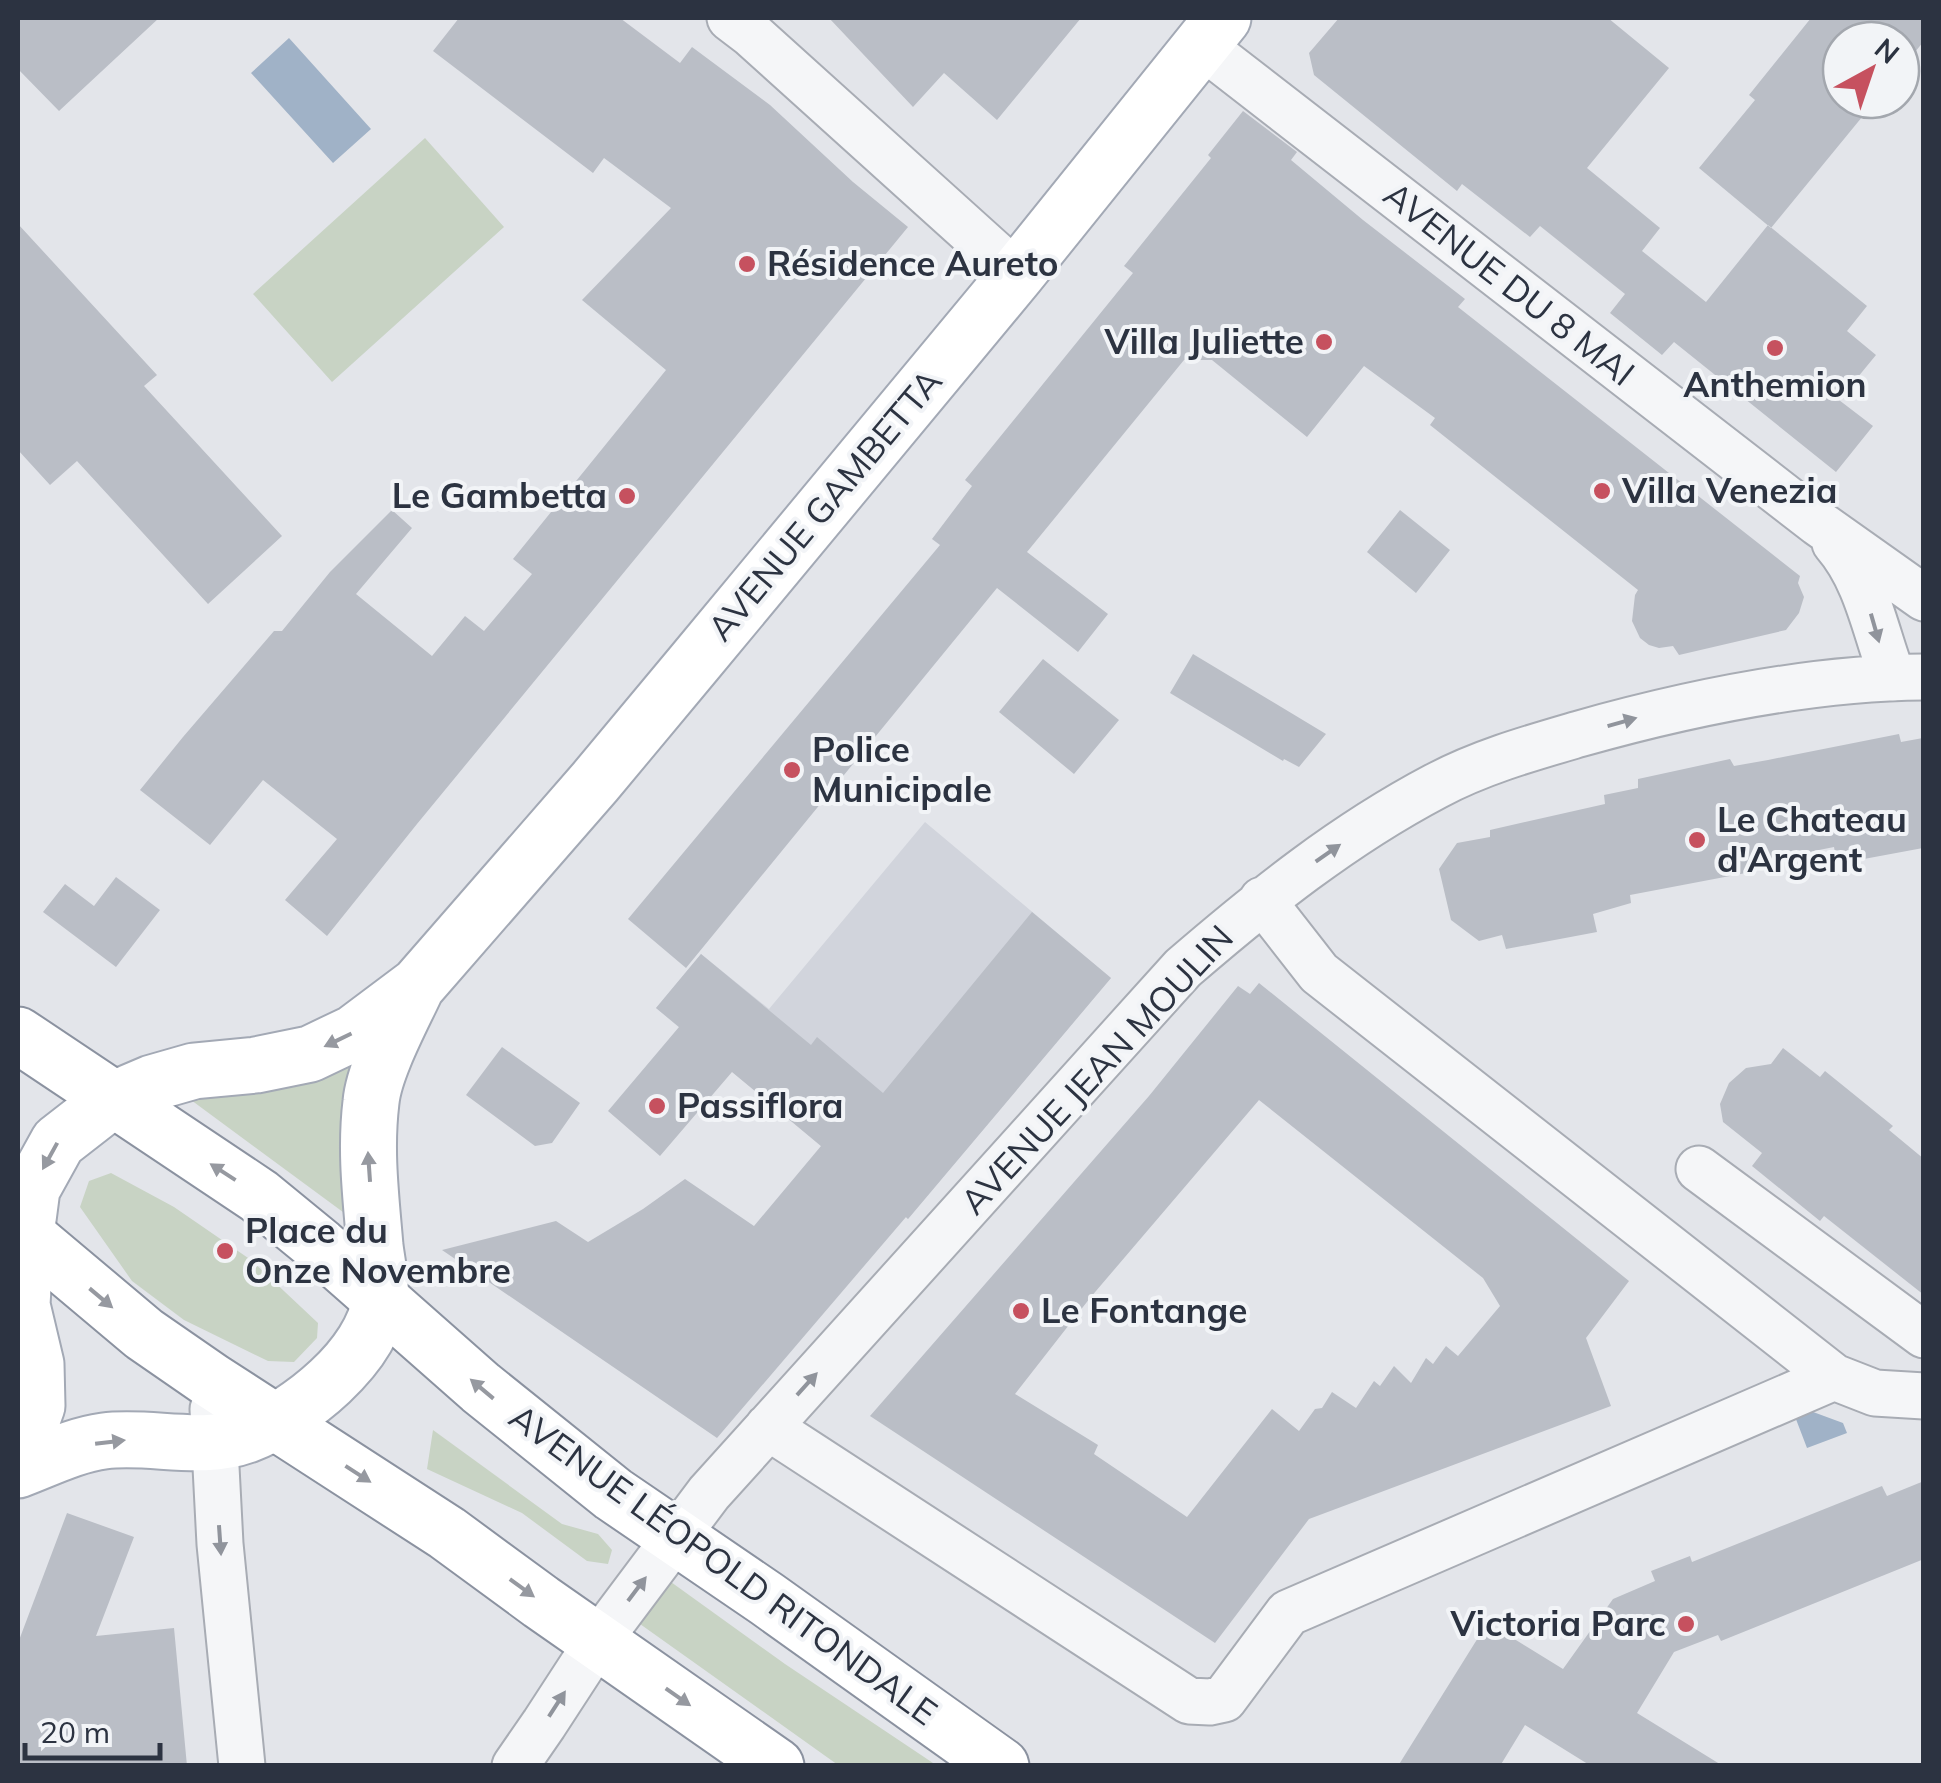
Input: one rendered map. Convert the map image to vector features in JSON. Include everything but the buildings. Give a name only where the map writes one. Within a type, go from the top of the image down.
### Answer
[{"type":"main road","name":"AVENUE GAMBETTA","points":[[18,1458],[37,1406],[36,1364],[20,1305],[22,1232],[32,1189],[58,1142],[112,1100],[152,1083],[194,1071],[256,1065],[310,1054],[354,1033],[418,985],[595,782],[1017,274],[1212,31]]},
{"type":"main road","name":"AVENUE GAMBETTA","points":[[380,1299],[368,1155],[371,1098],[390,1042],[418,985]]},
{"type":"main road","name":"AVENUE LÉOPOLD RITONDALE","points":[[18,1035],[259,1196],[480,1388],[613,1494],[1002,1766]]},
{"type":"main road","points":[[22,1232],[144,1334],[447,1533],[776,1766]]},
{"type":"main road","points":[[18,1470],[101,1441],[215,1442],[245,1436],[277,1421],[325,1386],[354,1358],[368,1336],[380,1299]]},
{"type":"street","points":[[730,18],[1017,274]]},
{"type":"street","name":"AVENUE DU 8 MAI","points":[[1212,31],[1921,603]]},
{"type":"street","name":"AVENUE DU 8 MAI","points":[[1818,523],[1856,574],[1879,642],[1911,670]]},
{"type":"street","name":"AVENUE JEAN MOULIN","points":[[598,1641],[708,1493],[1183,968],[1262,900],[1376,820],[1440,784],[1518,752],[1643,716],[1751,694],[1911,670]]},
{"type":"street","points":[[1262,900],[1320,973],[1834,1378],[1876,1393],[1924,1396]]},
{"type":"street","points":[[1699,1169],[1924,1335]]},
{"type":"street","points":[[768,1428],[1189,1701],[1210,1702],[1224,1699],[1288,1613],[1834,1378]]},
{"type":"street","points":[[212,1381],[220,1544],[242,1766]]},
{"type":"street","points":[[514,1766],[598,1641]]},
{"type":"shaded area","points":[[925,822],[1111,978],[908,1219],[656,1008],[701,954],[769,1009]]},
{"type":"green space","points":[[425,138],[504,227],[332,382],[253,294]]},
{"type":"green space","points":[[361,1046],[347,1215],[191,1100],[192,1095],[252,1093],[296,1085]]},
{"type":"green space","points":[[111,1173],[174,1207],[251,1260],[318,1323],[317,1338],[294,1362],[268,1361],[184,1320],[132,1281],[80,1207],[89,1181]]},
{"type":"green space","points":[[433,1430],[562,1524],[598,1534],[612,1550],[608,1564],[587,1561],[522,1513],[427,1469]]},
{"type":"green space","points":[[664,1577],[936,1765],[838,1765],[633,1619]]},
{"type":"water","points":[[289,38],[371,129],[333,163],[251,73]]},
{"type":"water","points":[[1805,1409],[1843,1423],[1847,1433],[1807,1448],[1794,1414]]},
{"type":"place","name":"Résidence Aureto","points":[[747,264]]},
{"type":"place","name":"Villa Juliette","points":[[1324,342]]},
{"type":"place","name":"Anthemion","points":[[1775,348]]},
{"type":"place","name":"Villa Venezia","points":[[1602,491]]},
{"type":"place","name":"Le Gambetta","points":[[627,496]]},
{"type":"place","name":"Police Municipale","points":[[792,770]]},
{"type":"place","name":"Le Chateau d'Argent","points":[[1697,840]]},
{"type":"place","name":"Passiflora","points":[[657,1106]]},
{"type":"place","name":"Place du Onze Novembre","points":[[225,1251]]},
{"type":"place","name":"Le Fontange","points":[[1021,1311]]},
{"type":"place","name":"Victoria Parc","points":[[1686,1624]]}]
